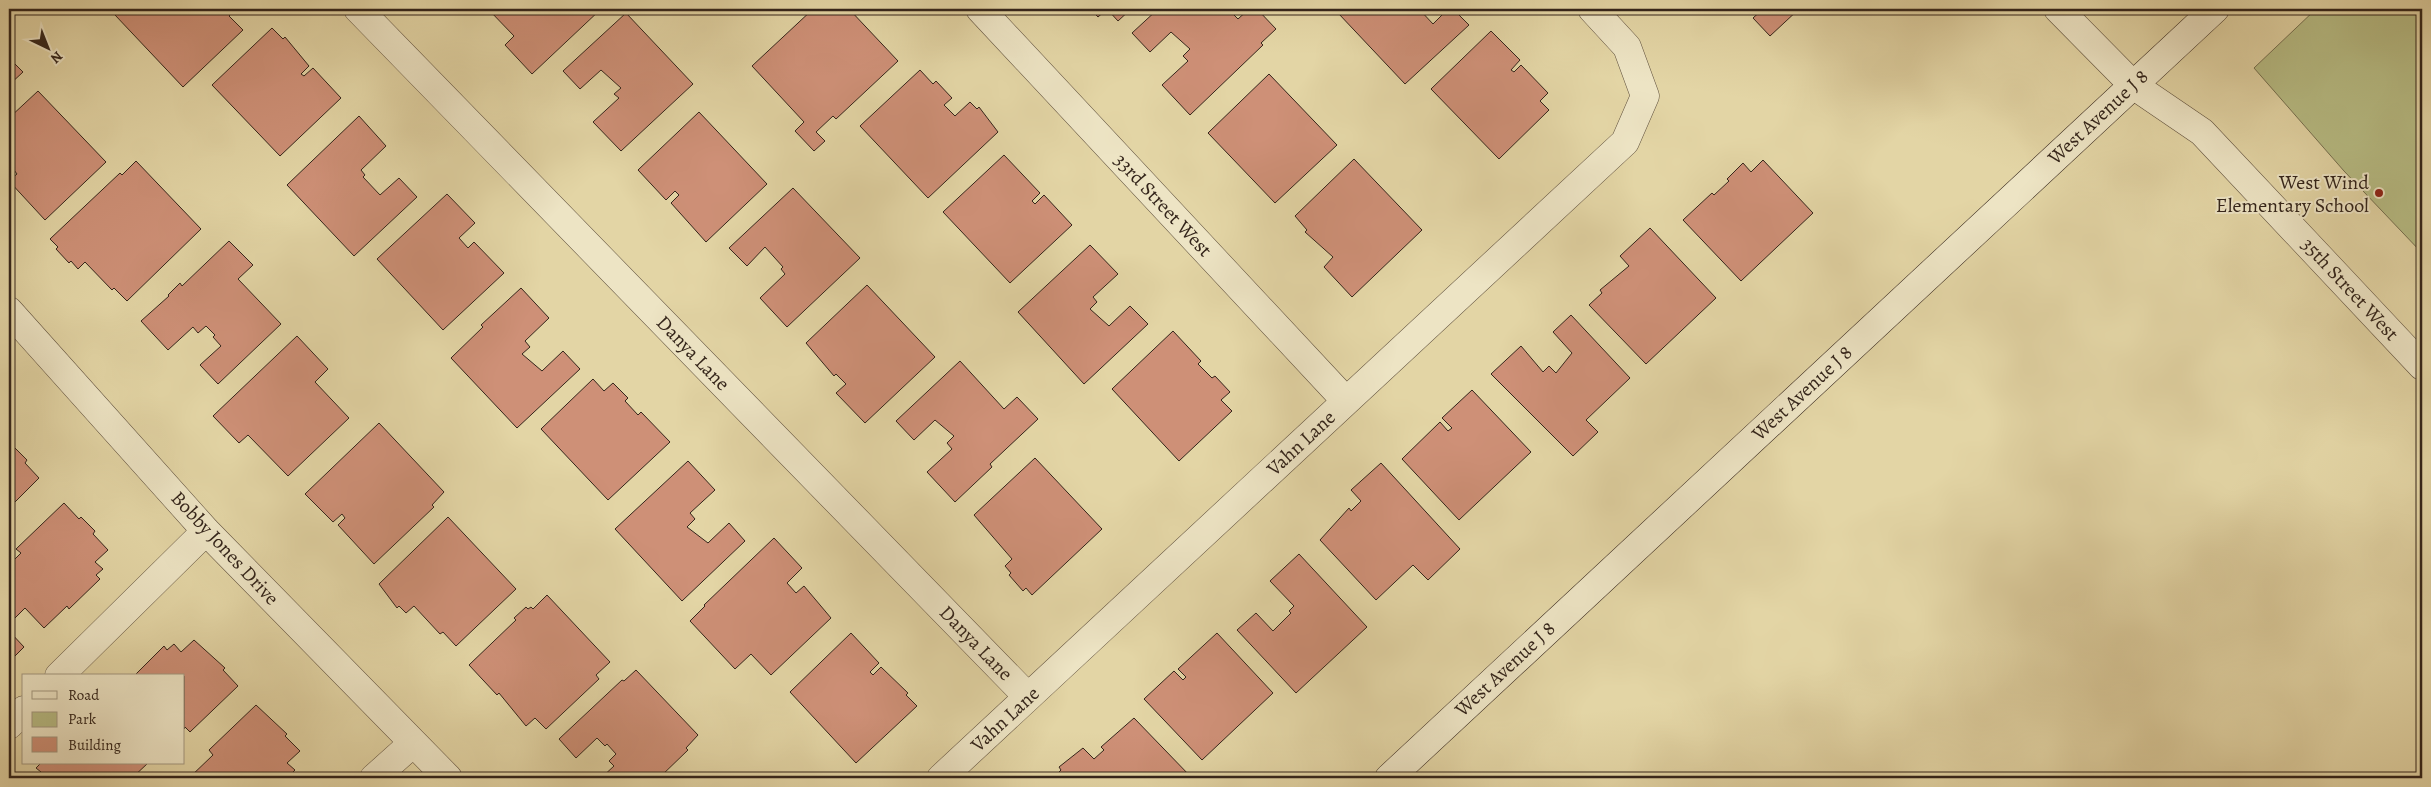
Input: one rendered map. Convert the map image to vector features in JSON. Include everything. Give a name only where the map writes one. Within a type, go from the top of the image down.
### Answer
[{"type":"street","name":"Danya Lane","points":[[358,9],[1028,697]]},
{"type":"street","name":"33rd Street West","points":[[980,9],[1346,401]]},
{"type":"street","name":"Vahn Lane","points":[[941,778],[1625,142],[1644,96],[1627,46],[1592,9]]},
{"type":"street","name":"35th Street West","points":[[2058,9],[2133,85],[2202,132],[2422,366]]},
{"type":"street","name":"West Avenue J 8","points":[[1389,778],[2215,9]]},
{"type":"street","name":"Bobby Jones Drive","points":[[14,327],[206,531],[448,778]]},
{"type":"street","points":[[61,674],[206,531]]},
{"type":"street","points":[[9,725],[22,712]]},
{"type":"street","points":[[374,778],[413,743]]},
{"type":"green space","name":"West Wind Elementary School","points":[[2316,9],[2422,9],[2422,253],[2344,171],[2254,68]]},
{"type":"building","points":[[121,9],[227,9],[231,14],[229,16],[243,30],[183,87],[115,15]]},
{"type":"building","points":[[488,9],[601,9],[532,74],[505,45],[514,36]]},
{"type":"building","points":[[813,9],[849,9],[898,61],[836,119],[833,116],[816,132],[825,141],[814,151],[795,131],[804,122],[752,66]]},
{"type":"building","points":[[1090,9],[1107,9],[1098,17]]},
{"type":"building","points":[[1107,9],[1131,9],[1118,21]]},
{"type":"building","points":[[1158,9],[1228,9],[1238,19],[1249,9],[1257,9],[1276,29],[1261,43],[1263,45],[1190,115],[1162,85],[1188,61],[1183,56],[1190,49],[1171,32],[1150,52],[1132,33]]},
{"type":"building","points":[[1342,9],[1419,9],[1433,24],[1448,9],[1453,9],[1469,25],[1405,84],[1338,13]]},
{"type":"building","points":[[1763,9],[1799,9],[1770,36],[1753,18]]},
{"type":"building","points":[[626,13],[693,84],[621,151],[593,122],[619,98],[614,94],[621,88],[601,70],[580,89],[563,71]]},
{"type":"building","points":[[272,28],[283,39],[285,37],[309,66],[301,74],[304,76],[313,68],[341,98],[280,156],[212,85]]},
{"type":"building","points":[[1491,31],[1520,60],[1511,70],[1514,72],[1521,65],[1548,93],[1540,101],[1549,110],[1499,159],[1431,89]]},
{"type":"building","points":[[9,58],[23,72],[9,85]]},
{"type":"building","points":[[920,70],[933,84],[936,81],[952,98],[944,105],[955,116],[970,102],[977,109],[979,107],[998,132],[928,198],[860,126]]},
{"type":"building","points":[[1269,74],[1337,145],[1275,203],[1208,133]]},
{"type":"building","points":[[38,91],[106,162],[45,220],[9,181],[17,174],[14,170],[9,175],[9,118]]},
{"type":"building","points":[[699,112],[767,184],[706,242],[671,203],[679,195],[675,191],[666,200],[638,170]]},
{"type":"building","points":[[359,116],[386,146],[361,170],[365,175],[363,177],[380,195],[399,178],[417,197],[354,256],[287,185]]},
{"type":"building","points":[[1004,155],[1040,193],[1032,201],[1035,204],[1044,195],[1072,225],[1010,283],[943,212]]},
{"type":"building","points":[[1354,159],[1422,230],[1352,297],[1324,267],[1333,257],[1305,232],[1307,230],[1295,216]]},
{"type":"building","points":[[1763,160],[1813,213],[1741,281],[1683,220],[1712,193],[1714,195],[1729,181],[1727,179],[1743,163],[1751,172]]},
{"type":"building","points":[[136,161],[201,229],[127,301],[114,288],[112,290],[85,262],[78,269],[71,261],[69,263],[56,249],[58,247],[50,239],[120,173],[122,175]]},
{"type":"building","points":[[793,188],[860,258],[787,327],[760,298],[785,274],[781,269],[783,267],[765,247],[747,266],[729,248]]},
{"type":"building","points":[[447,194],[475,223],[459,238],[468,248],[474,242],[504,273],[443,330],[377,259]]},
{"type":"building","points":[[1650,228],[1716,298],[1646,364],[1589,305],[1602,293],[1600,290],[1629,266],[1620,256]]},
{"type":"building","points":[[229,241],[253,265],[238,279],[281,324],[218,384],[200,365],[221,346],[213,337],[215,335],[206,326],[198,333],[193,327],[168,350],[141,321],[169,296],[180,283],[182,286]]},
{"type":"building","points":[[1090,245],[1118,274],[1093,297],[1097,302],[1090,309],[1109,326],[1130,306],[1148,324],[1084,384],[1018,312]]},
{"type":"building","points":[[867,285],[935,357],[865,423],[836,393],[846,384],[836,374],[834,376],[806,343]]},
{"type":"building","points":[[521,288],[549,318],[525,341],[530,347],[522,354],[542,371],[563,351],[580,369],[517,428],[451,358],[483,327],[481,325]]},
{"type":"building","points":[[1571,315],[1630,378],[1586,420],[1598,432],[1573,456],[1491,374],[1521,346],[1543,372],[1549,366],[1556,373],[1572,353],[1553,332]]},
{"type":"building","points":[[1173,331],[1201,361],[1198,364],[1212,378],[1215,376],[1230,392],[1221,400],[1232,411],[1179,461],[1112,389]]},
{"type":"building","points":[[297,336],[328,369],[315,382],[349,418],[288,476],[248,435],[239,443],[213,416]]},
{"type":"building","points":[[960,361],[1004,409],[1017,397],[1038,419],[990,464],[992,467],[955,502],[927,472],[952,449],[947,443],[954,436],[935,420],[914,440],[896,421]]},
{"type":"building","points":[[593,379],[604,391],[613,383],[628,398],[625,401],[638,415],[641,412],[670,442],[608,500],[541,429]]},
{"type":"building","points":[[1472,390],[1531,452],[1459,520],[1402,459],[1440,422],[1448,431],[1452,428],[1442,418]]},
{"type":"building","points":[[379,423],[444,492],[432,505],[434,507],[374,564],[338,525],[345,518],[342,514],[333,522],[305,494]]},
{"type":"building","points":[[9,446],[11,448],[13,446],[27,460],[25,463],[39,478],[9,508]]},
{"type":"building","points":[[1035,458],[1102,529],[1032,595],[1026,588],[1023,591],[1009,575],[1011,573],[1005,566],[1012,559],[974,515]]},
{"type":"building","points":[[688,461],[715,490],[690,513],[695,519],[687,527],[708,543],[729,523],[745,541],[682,601],[615,529]]},
{"type":"building","points":[[1381,463],[1460,549],[1428,580],[1413,565],[1376,600],[1320,540],[1349,508],[1351,511],[1361,501],[1351,490]]},
{"type":"building","points":[[64,503],[79,519],[81,517],[95,531],[93,534],[108,550],[95,562],[103,569],[96,575],[100,579],[69,609],[67,606],[44,628],[25,608],[9,624],[9,565],[21,553],[16,549]]},
{"type":"building","points":[[448,517],[516,589],[456,646],[443,632],[440,634],[414,606],[406,613],[399,606],[397,608],[379,584]]},
{"type":"building","points":[[774,538],[802,568],[787,583],[796,593],[804,586],[831,618],[771,675],[751,654],[735,669],[690,621],[704,605]]},
{"type":"building","points":[[1299,554],[1367,627],[1296,693],[1237,630],[1256,613],[1273,631],[1291,613],[1289,611],[1294,606],[1270,581]]},
{"type":"building","points":[[547,595],[610,662],[596,675],[599,679],[546,729],[535,718],[526,726],[499,693],[497,695],[469,665],[516,620],[514,618],[526,607],[533,609]]},
{"type":"building","points":[[9,631],[24,647],[9,662]]},
{"type":"building","points":[[851,633],[879,663],[870,672],[873,675],[881,667],[908,693],[906,695],[917,706],[856,763],[790,692]]},
{"type":"building","points":[[1217,633],[1273,693],[1202,760],[1144,699],[1174,671],[1183,680],[1186,677],[1178,669]]},
{"type":"building","points":[[194,640],[225,668],[223,670],[238,686],[190,732],[185,727],[185,674],[136,674],[164,646],[167,650],[174,644],[181,652]]},
{"type":"building","points":[[636,670],[698,735],[686,748],[688,750],[659,778],[601,778],[614,766],[609,761],[616,754],[607,744],[605,746],[597,738],[576,758],[559,739],[622,680],[624,681]]},
{"type":"building","points":[[256,705],[287,734],[285,736],[300,751],[287,763],[295,770],[288,777],[290,778],[189,778],[213,755],[209,750]]},
{"type":"building","points":[[1134,718],[1192,778],[1054,777],[1061,770],[1059,767],[1083,748],[1094,759],[1104,750],[1101,747]]},
{"type":"building","points":[[40,764],[147,764],[132,778],[34,778],[41,772],[36,768]]},
{"type":"place","name":"West Wind Elementary School","points":[[2379,193]]}]
